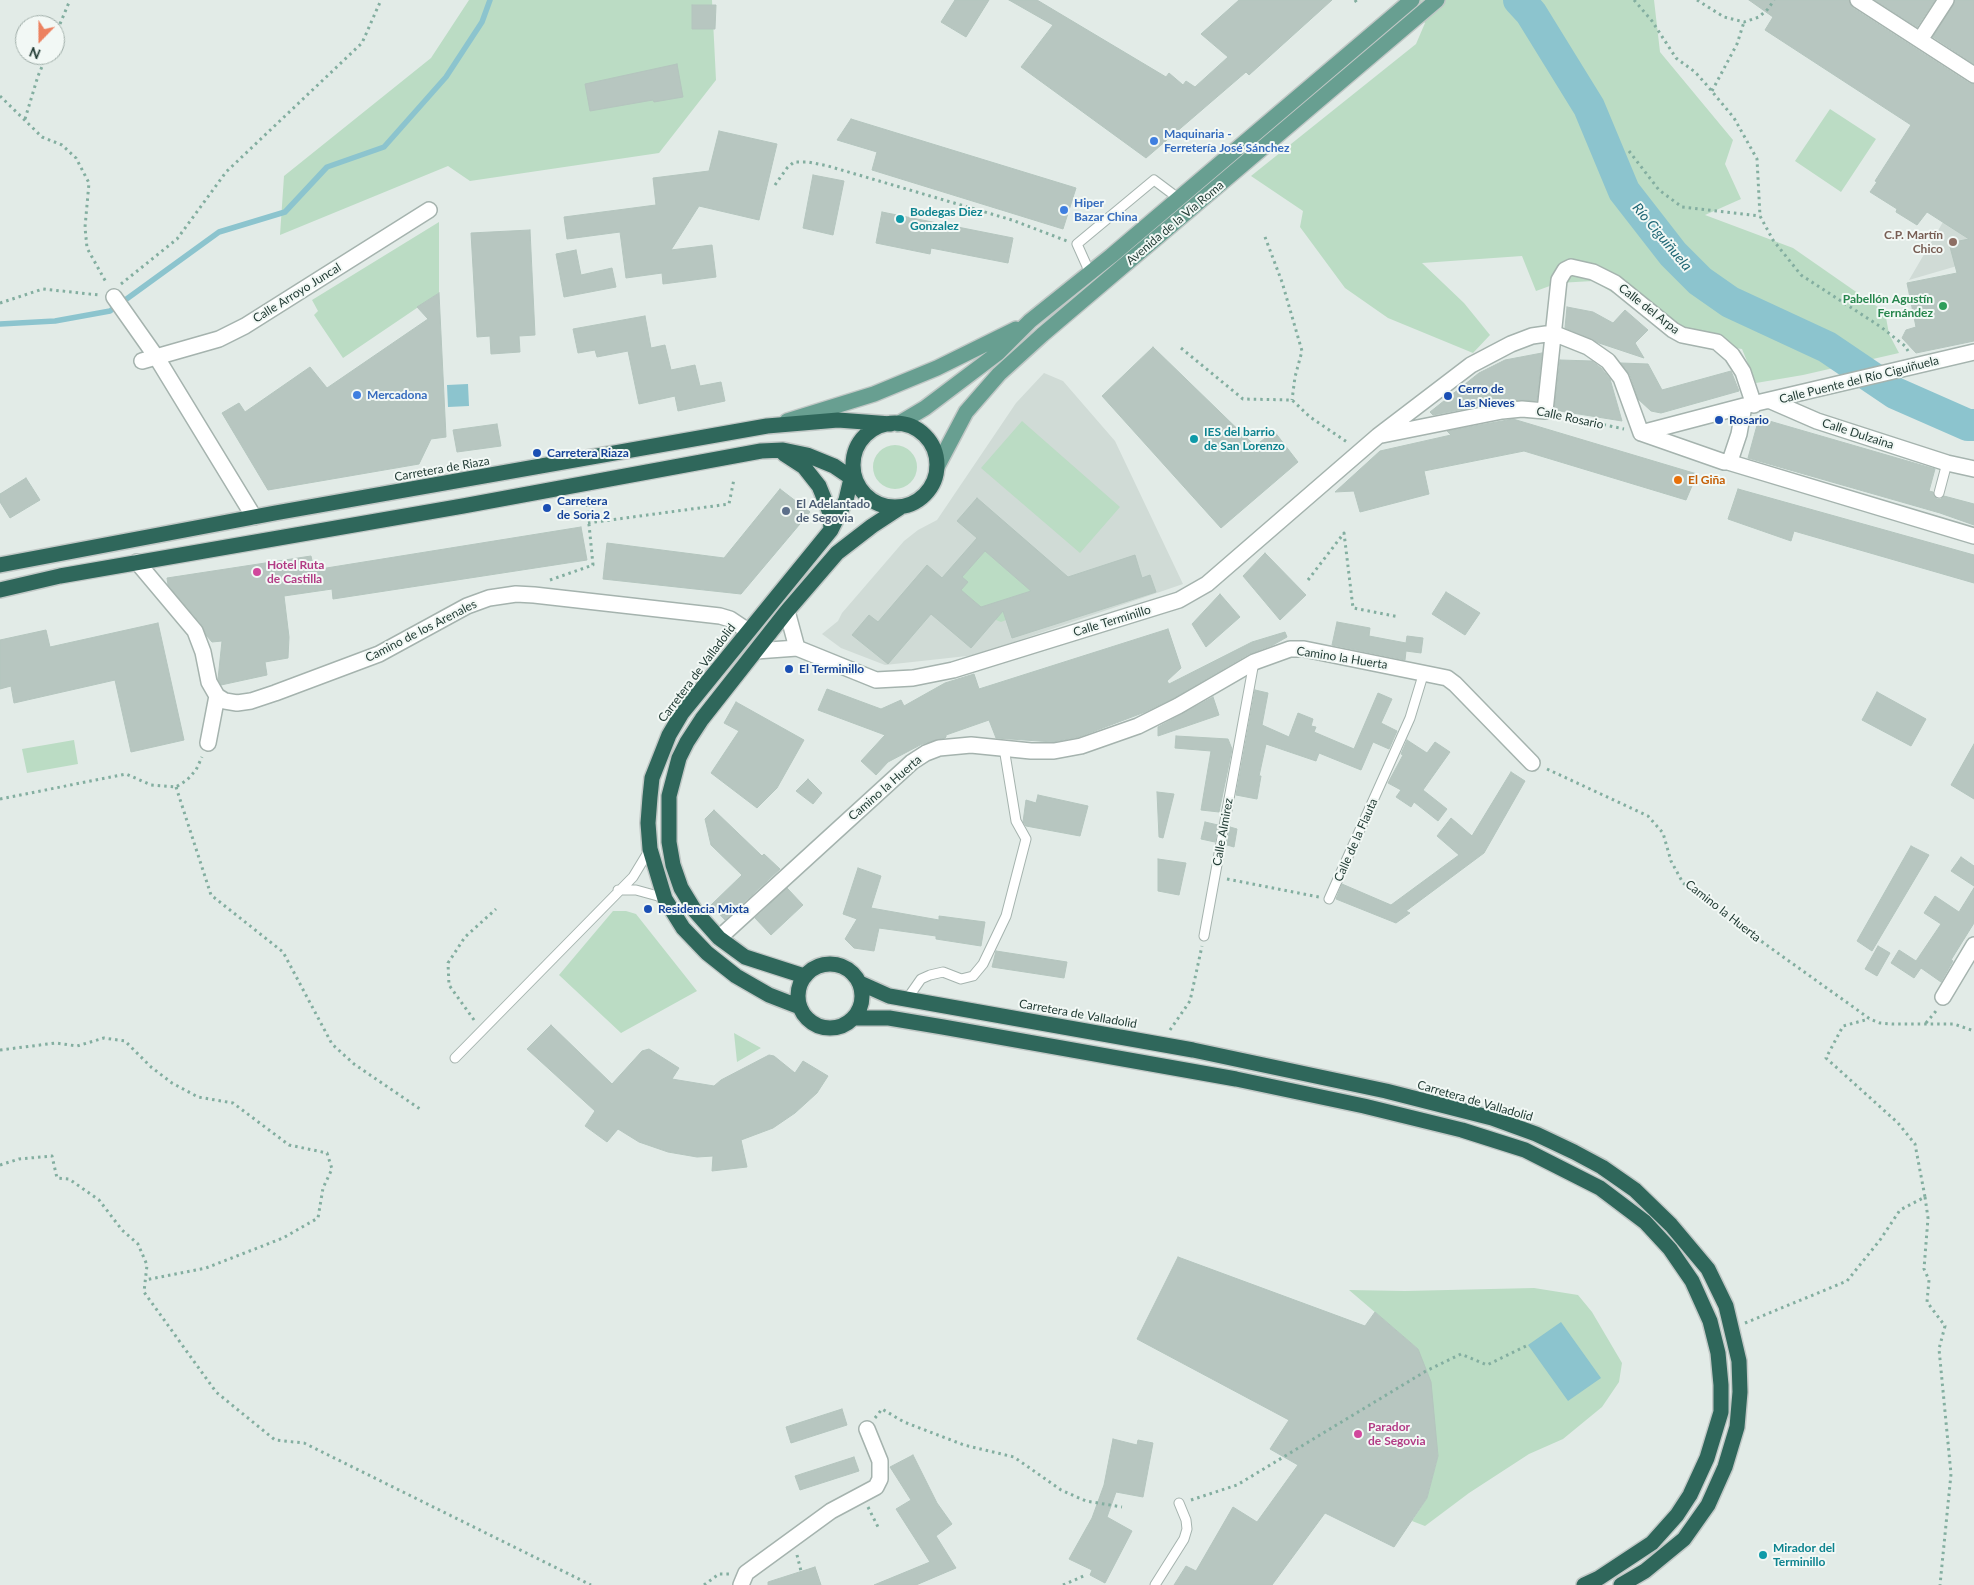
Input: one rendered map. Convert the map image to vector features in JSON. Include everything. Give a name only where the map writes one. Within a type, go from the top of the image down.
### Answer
[{"type":"highway","name":"Carretera de Riaza","points":[[0,565],[254,517],[767,426],[838,420],[894,424]]},
{"type":"highway","points":[[804,976],[745,957],[719,938],[695,911],[682,888],[673,865],[669,842],[669,796],[679,758],[687,742],[702,719],[787,612],[837,553],[901,507],[913,503],[924,496],[932,485],[937,467],[933,448],[926,437],[916,429],[894,424],[877,428],[866,436],[855,453],[854,475],[864,492],[874,501],[887,506],[901,507]]},
{"type":"highway","points":[[0,590],[60,576],[454,508],[768,450],[783,450],[807,455],[854,475]]},
{"type":"highway","points":[[768,450],[785,454],[810,473],[824,496],[830,513],[831,530]]},
{"type":"highway","name":"Carretera de Valladolid","points":[[800,1007],[769,995],[736,976],[707,953],[683,928],[664,898],[650,848],[648,823],[652,778],[668,735],[682,713],[831,530],[846,500],[854,475]]},
{"type":"highway","points":[[829,964],[848,969],[860,983],[862,992],[862,1002],[854,1018],[834,1028],[824,1027],[810,1020],[800,1007],[798,996],[799,986],[804,976],[811,969],[820,965],[829,964]]},
{"type":"highway","name":"Carretera de Valladolid","points":[[860,983],[889,996],[1193,1050],[1386,1091],[1472,1113],[1536,1134],[1574,1152],[1635,1190],[1671,1225],[1708,1269],[1726,1306],[1739,1361],[1740,1392],[1734,1435],[1725,1467],[1708,1504],[1684,1539],[1645,1571],[1621,1585]]},
{"type":"highway","points":[[854,1018],[889,1018],[1236,1079],[1364,1106],[1462,1130],[1525,1150],[1600,1188],[1645,1222],[1670,1249],[1692,1281],[1710,1321],[1718,1353],[1721,1412],[1707,1458],[1690,1495],[1677,1515],[1652,1543],[1599,1578],[1584,1585]]},
{"type":"main road","name":"Avenida de la Vía Roma","points":[[937,467],[966,412],[999,374],[1049,329],[1437,0]]},
{"type":"main road","name":"Avenida de la Vía Roma","points":[[894,424],[925,408],[947,393],[998,353],[1030,321],[1090,273],[1406,4]]},
{"type":"main road","name":"Avenida de la Vía Roma","points":[[767,426],[874,394],[937,368],[1030,321]]},
{"type":"street","points":[[1858,0],[1974,75]]},
{"type":"street","points":[[1920,40],[1946,0]]},
{"type":"street","name":"Calle Arroyo Juncal","points":[[142,361],[219,339],[245,326],[429,210]]},
{"type":"street","name":"Calle del Arpa","points":[[1545,411],[1561,275],[1571,266],[1592,272],[1615,283],[1673,330],[1682,335],[1717,342],[1732,355],[1743,372],[1749,405]]},
{"type":"street","points":[[112,295],[157,358],[254,517]]},
{"type":"street","points":[[1554,333],[1598,352],[1615,368],[1621,378],[1641,434],[1724,462],[1974,536]]},
{"type":"street","name":"Calle Terminillo","points":[[756,651],[797,648],[876,680],[913,678],[953,670],[1179,600],[1207,584],[1378,436],[1472,364],[1511,344],[1532,336],[1554,333]]},
{"type":"street","name":"Calle Puente del Río Ciguiñuela","points":[[1641,434],[1749,405],[1974,352]]},
{"type":"street","name":"Calle Dulzaina","points":[[1771,401],[1817,421],[1947,463],[1974,469]]},
{"type":"street","points":[[1728,462],[1749,405]]},
{"type":"street","name":"Calle Rosario","points":[[1378,436],[1502,411],[1522,409],[1545,411]]},
{"type":"street","points":[[137,562],[195,630],[203,652],[209,682],[217,696],[208,743]]},
{"type":"street","name":"Camino de los Arenales","points":[[217,696],[225,701],[237,703],[250,701],[379,654],[467,606],[489,598],[516,594],[725,617],[748,631]]},
{"type":"street","points":[[787,612],[797,648]]},
{"type":"street","name":"Camino la Huerta","points":[[719,938],[912,762],[939,748],[971,745],[1054,751],[1080,746],[1138,726],[1178,706],[1254,662],[1274,654],[1299,649],[1447,678],[1532,763]]},
{"type":"street","points":[[1943,997],[1974,945]]},
{"type":"street","points":[[741,1585],[746,1573],[831,1511],[876,1487],[880,1479],[880,1461],[867,1429]]},
{"type":"lane","points":[[1090,273],[1077,244],[1154,180],[1178,198]]},
{"type":"lane","points":[[1939,493],[1947,463]]},
{"type":"lane","name":"Calle Almirez","points":[[1204,936],[1254,662]]},
{"type":"lane","name":"Calle de la Flauta","points":[[1329,899],[1410,718],[1424,672]]},
{"type":"lane","points":[[907,999],[921,979],[930,975],[943,972],[961,979],[973,976],[983,964],[1006,916],[1026,839],[1016,821],[1004,748]]},
{"type":"lane","points":[[455,1058],[638,870],[650,848]]},
{"type":"lane","points":[[618,890],[636,890],[664,898]]},
{"type":"lane","points":[[1155,1585],[1185,1534],[1186,1520],[1179,1503]]},
{"type":"path","points":[[64,15],[70,0]]},
{"type":"path","points":[[0,303],[43,289],[112,295],[176,239],[226,172],[362,44],[381,0]]},
{"type":"path","points":[[1634,0],[1652,21],[1676,58],[1695,72],[1734,118],[1757,159],[1760,216],[1773,240],[1801,275],[1881,327],[1905,346],[1918,366]]},
{"type":"path","points":[[1697,0],[1724,16],[1744,22],[1759,17],[1774,0]]},
{"type":"path","points":[[1712,91],[1737,44],[1744,22]]},
{"type":"path","points":[[25,119],[43,65]]},
{"type":"path","points":[[0,96],[42,137],[62,145],[76,158],[89,183],[85,227],[87,248],[112,295]]},
{"type":"path","points":[[1629,151],[1658,190],[1682,207],[1760,216]]},
{"type":"path","points":[[775,185],[786,168],[794,162],[808,162],[828,166],[1012,220],[1077,244]]},
{"type":"path","points":[[1265,237],[1282,282],[1302,351],[1295,377],[1292,400]]},
{"type":"path","points":[[1181,348],[1243,399],[1292,400],[1310,417],[1360,452]]},
{"type":"path","name":"Calle Rosario","points":[[1545,411],[1641,434]]},
{"type":"path","points":[[588,523],[729,504],[734,479]]},
{"type":"path","points":[[534,595],[544,582],[593,565],[587,504]]},
{"type":"path","points":[[1308,580],[1344,533],[1353,608],[1399,617]]},
{"type":"path","points":[[0,799],[126,774],[152,785],[176,787],[187,780],[196,770],[208,743]]},
{"type":"path","name":"Camino la Huerta","points":[[1532,763],[1648,816],[1663,833],[1671,860],[1683,882],[1719,911],[1870,1019],[1880,1023],[1892,1024],[1954,1024],[1974,1031]]},
{"type":"path","points":[[176,787],[211,895],[283,952],[332,1044],[354,1064],[420,1109]]},
{"type":"path","points":[[1215,877],[1329,899]]},
{"type":"path","points":[[481,1031],[449,985],[448,963],[465,937],[496,909]]},
{"type":"path","points":[[1167,1036],[1190,1001],[1204,936]]},
{"type":"path","points":[[1870,1019],[1843,1026],[1826,1058],[1898,1123],[1915,1144],[1928,1218],[1924,1268],[1929,1280],[1927,1302],[1945,1326],[1938,1349],[1951,1474],[1940,1585]]},
{"type":"path","points":[[0,1050],[56,1043],[77,1046],[104,1038],[125,1040],[151,1067],[172,1083],[198,1097],[233,1103],[289,1145],[327,1152],[332,1168],[323,1188],[318,1218],[283,1238],[206,1268],[145,1280]]},
{"type":"path","points":[[0,1165],[19,1159],[52,1156],[57,1178],[70,1179],[100,1200],[122,1230],[138,1244],[147,1265],[144,1292],[216,1392],[275,1440],[304,1443],[318,1449],[591,1585]]},
{"type":"path","points":[[1744,1324],[1847,1281],[1880,1240],[1900,1210],[1925,1197]]},
{"type":"path","points":[[1179,1503],[1237,1485],[1426,1371],[1461,1354],[1487,1365],[1528,1345]]},
{"type":"path","points":[[867,1429],[882,1409],[904,1422],[964,1445],[1014,1457],[1061,1490],[1086,1501],[1122,1507]]},
{"type":"path","points":[[863,1495],[879,1529]]},
{"type":"path","points":[[704,1585],[719,1574]]},
{"type":"path","points":[[1063,1585],[1086,1575]]},
{"type":"shaded area","name":"C.P. Martín Chico","points":[[1974,174],[1974,261],[1909,280],[1943,222]]},
{"type":"shaded area","points":[[1044,373],[1063,381],[1115,441],[1183,584],[976,655],[885,665],[841,648],[822,634],[838,621],[842,613],[904,541],[918,530],[937,520],[1016,403]]},
{"type":"green space","points":[[469,0],[712,0],[716,80],[659,153],[470,181],[448,166],[280,235],[284,176],[431,58]]},
{"type":"green space","points":[[1402,0],[1654,0],[1660,52],[1733,140],[1725,164],[1741,199],[1705,215],[1793,248],[1885,312],[1889,334],[1899,353],[1803,375],[1756,383],[1742,349],[1715,345],[1671,327],[1593,281],[1558,283],[1536,291],[1522,256],[1422,263],[1464,303],[1490,335],[1473,353],[1388,318],[1345,288],[1300,227],[1303,211],[1251,176],[1416,44],[1425,23]]},
{"type":"green space","points":[[1830,109],[1876,139],[1841,192],[1795,161]]},
{"type":"green space","points":[[439,222],[439,293],[343,358],[314,315],[318,311],[312,300]]},
{"type":"green space","points":[[1022,421],[1120,507],[1080,553],[981,468]]},
{"type":"green space","points":[[899,445],[911,451],[916,458],[916,476],[911,483],[904,488],[891,489],[883,486],[876,479],[873,463],[876,455],[883,448]]},
{"type":"green space","points":[[985,551],[1031,591],[1000,601],[1006,620],[1001,622],[996,620],[961,590],[962,577]]},
{"type":"green space","points":[[74,740],[78,764],[27,773],[22,749]]},
{"type":"green space","points":[[613,911],[626,911],[636,914],[697,991],[621,1033],[559,975]]},
{"type":"green space","points":[[734,1033],[761,1048],[737,1062]]},
{"type":"green space","points":[[1534,1288],[1578,1295],[1592,1312],[1622,1363],[1619,1382],[1602,1407],[1563,1439],[1529,1454],[1469,1493],[1425,1526],[1412,1521],[1427,1498],[1438,1456],[1418,1349],[1349,1290],[1405,1291]]},
{"type":"water","points":[[468,384],[469,406],[448,407],[447,385]]},
{"type":"water","points":[[1561,1322],[1601,1378],[1568,1401],[1528,1345]]},
{"type":"building","points":[[955,0],[989,0],[966,37],[941,22]]},
{"type":"building","points":[[1009,0],[1037,0],[1166,77],[1169,73],[1183,85],[1186,81],[1195,87],[1228,57],[1201,34],[1239,0],[1332,0],[1249,75],[1246,72],[1146,158],[1021,67],[1053,25]]},
{"type":"building","points":[[1749,0],[1849,0],[1853,8],[1969,83],[1974,84],[1974,341],[1916,353],[1902,338],[1906,330],[1916,327],[1907,283],[1957,273],[1949,243],[1969,239],[1927,212],[1917,225],[1896,212],[1897,209],[1870,192],[1911,125],[1765,30],[1773,17]]},
{"type":"building","points":[[1875,0],[1935,0],[1917,27]]},
{"type":"building","points":[[1955,0],[1974,0],[1974,64],[1933,37]]},
{"type":"building","points":[[692,5],[716,5],[715,29],[692,29]]},
{"type":"building","points":[[677,64],[683,97],[590,111],[585,84]]},
{"type":"building","points":[[851,119],[1076,188],[1063,229],[872,170],[877,152],[837,140]]},
{"type":"building","points":[[719,131],[777,144],[759,220],[699,206],[671,250],[712,245],[716,277],[663,284],[662,273],[626,278],[620,232],[567,239],[564,217],[656,205],[653,178],[709,171]]},
{"type":"building","points":[[813,175],[844,181],[833,235],[803,228]]},
{"type":"building","name":"Bodegas Diez Gonzalez","points":[[882,212],[1013,238],[1008,263],[931,248],[930,254],[876,243]]},
{"type":"building","points":[[530,230],[535,335],[519,336],[520,352],[491,354],[490,336],[477,337],[471,233]]},
{"type":"building","points":[[576,250],[581,275],[612,268],[616,287],[564,297],[556,254]]},
{"type":"building","name":"Mercadona","points":[[439,293],[446,437],[431,439],[419,464],[268,490],[222,413],[239,403],[245,412],[310,367],[327,388],[428,319],[417,307]]},
{"type":"building","points":[[1567,307],[1593,312],[1613,323],[1625,310],[1648,330],[1635,343],[1644,358],[1599,343],[1565,328]]},
{"type":"building","points":[[645,316],[651,348],[665,345],[671,370],[695,365],[700,386],[721,382],[725,401],[678,411],[675,396],[639,404],[628,351],[597,357],[595,350],[578,353],[573,329]]},
{"type":"building","name":"IES del barrio de San Lorenzo","points":[[1153,347],[1255,446],[1274,431],[1298,462],[1221,528],[1102,396]]},
{"type":"building","points":[[1542,353],[1537,401],[1500,402],[1433,415],[1430,412],[1479,373],[1505,360]]},
{"type":"building","points":[[1560,360],[1592,361],[1601,368],[1610,379],[1622,421],[1554,410]]},
{"type":"building","points":[[1621,363],[1648,364],[1662,390],[1731,371],[1739,391],[1661,413],[1651,411],[1638,399],[1630,375]]},
{"type":"building","points":[[1759,418],[1935,469],[1929,491],[1933,492],[1937,499],[1941,499],[1944,496],[1974,504],[1974,525],[1940,513],[1748,458]]},
{"type":"building","points":[[1513,419],[1697,474],[1686,500],[1524,451],[1424,471],[1429,494],[1360,512],[1354,491],[1335,492],[1380,451],[1451,435],[1447,431]]},
{"type":"building","points":[[497,424],[501,446],[457,452],[453,430]]},
{"type":"building","points":[[26,478],[40,500],[10,518],[0,502],[0,494]]},
{"type":"building","points":[[780,489],[810,512],[741,594],[603,579],[607,543],[724,558]]},
{"type":"building","points":[[1738,489],[1974,555],[1974,583],[1794,531],[1791,541],[1728,519]]},
{"type":"building","points":[[977,498],[1068,577],[1135,555],[1142,578],[1150,575],[1156,592],[1012,638],[1003,611],[971,648],[931,614],[888,664],[852,635],[869,615],[878,622],[927,565],[942,578],[977,538],[957,521]],"holes":[[[985,551],[1031,591],[981,607],[961,590],[968,582],[962,577]]]},
{"type":"building","points":[[581,527],[587,560],[333,599],[332,589],[284,596],[289,637],[288,658],[265,662],[267,675],[221,685],[218,679],[222,641],[212,642],[206,635],[202,625],[168,585],[167,578],[311,556],[314,570]]},
{"type":"building","points":[[1265,553],[1306,595],[1280,620],[1243,576]]},
{"type":"building","points":[[1446,592],[1480,613],[1465,635],[1432,614]]},
{"type":"building","points":[[1220,594],[1240,617],[1206,647],[1192,624]]},
{"type":"building","points":[[1337,622],[1370,628],[1369,636],[1406,643],[1407,636],[1423,638],[1421,653],[1406,651],[1405,660],[1332,645]]},
{"type":"building","points":[[158,623],[184,740],[131,752],[115,680],[14,703],[11,686],[0,689],[0,640],[46,630],[50,647]]},
{"type":"building","points":[[1168,629],[1181,668],[1167,681],[1169,684],[1252,642],[1285,632],[1287,637],[1273,645],[1249,654],[1174,698],[1145,712],[1079,737],[1053,742],[996,738],[989,720],[946,735],[945,738],[922,744],[888,762],[876,775],[861,761],[885,735],[818,710],[827,689],[881,709],[901,700],[904,706],[945,683],[974,674],[979,689]]},
{"type":"building","points":[[1255,690],[1268,693],[1262,725],[1289,737],[1298,713],[1313,719],[1311,726],[1316,727],[1314,732],[1354,749],[1378,693],[1392,699],[1381,723],[1397,731],[1389,749],[1373,742],[1361,770],[1319,753],[1316,761],[1266,744],[1259,776],[1261,776],[1257,799],[1236,795]]},
{"type":"building","points":[[1877,692],[1926,719],[1911,746],[1862,720]]},
{"type":"building","points":[[1213,697],[1219,715],[1158,736],[1158,727]]},
{"type":"building","points":[[736,702],[804,740],[777,788],[757,808],[711,773],[739,731],[724,723]]},
{"type":"building","points":[[1176,736],[1228,739],[1232,749],[1219,812],[1201,810],[1211,751],[1175,748]]},
{"type":"building","points":[[1407,740],[1427,753],[1435,742],[1450,752],[1423,790],[1447,809],[1438,821],[1414,802],[1411,807],[1396,797],[1401,790],[1388,783],[1403,755],[1401,754]]},
{"type":"building","points":[[1974,744],[1974,799],[1951,785]]},
{"type":"building","points":[[1511,772],[1525,781],[1484,853],[1406,911],[1410,913],[1396,923],[1336,899],[1342,884],[1391,905],[1459,855],[1437,836],[1451,818],[1472,836]]},
{"type":"building","points":[[808,779],[822,793],[813,804],[796,791]]},
{"type":"building","points":[[1157,792],[1174,794],[1163,838],[1159,837]]},
{"type":"building","points":[[1038,795],[1088,806],[1080,836],[1026,826],[1023,822],[1026,800],[1036,803]]},
{"type":"building","points":[[714,810],[762,856],[764,854],[780,869],[725,920],[711,905],[742,875],[711,845],[705,819]]},
{"type":"building","points":[[1205,822],[1218,825],[1215,842],[1201,839]]},
{"type":"building","points":[[1230,827],[1237,829],[1234,847],[1227,845]]},
{"type":"building","points":[[1911,846],[1929,855],[1872,951],[1857,941]]},
{"type":"building","points":[[1961,857],[1974,866],[1974,886],[1951,871]]},
{"type":"building","points":[[1158,859],[1186,863],[1179,895],[1158,891]]},
{"type":"building","points":[[858,868],[881,876],[871,908],[939,920],[939,916],[985,922],[981,946],[936,939],[936,936],[879,928],[874,951],[854,948],[845,939],[857,919],[843,914]]},
{"type":"building","points":[[787,888],[803,905],[771,935],[755,918]]},
{"type":"building","points":[[1974,888],[1974,923],[1951,960],[1953,961],[1941,982],[1921,968],[1914,978],[1891,963],[1899,950],[1916,961],[1941,924],[1924,913],[1935,896],[1959,912]]},
{"type":"building","points":[[1878,946],[1890,953],[1877,976],[1865,969]]},
{"type":"building","points":[[996,951],[1067,962],[1064,978],[992,967]]},
{"type":"building","points":[[551,1025],[612,1084],[642,1051],[649,1049],[679,1068],[672,1079],[714,1086],[721,1080],[769,1055],[774,1056],[795,1073],[803,1061],[828,1076],[817,1093],[795,1113],[773,1128],[741,1140],[747,1167],[712,1171],[713,1156],[697,1157],[668,1152],[639,1142],[618,1129],[607,1142],[585,1126],[595,1111],[527,1049]]},
{"type":"building","name":"Parador de Segovia","points":[[1178,1257],[1365,1326],[1375,1312],[1418,1349],[1431,1382],[1438,1456],[1427,1498],[1394,1547],[1325,1513],[1272,1585],[1174,1585],[1186,1566],[1196,1571],[1233,1507],[1257,1522],[1298,1465],[1270,1449],[1289,1420],[1137,1339]]},
{"type":"building","points":[[842,1409],[847,1425],[791,1443],[786,1427]]},
{"type":"building","points":[[1113,1439],[1137,1445],[1138,1440],[1153,1443],[1143,1497],[1116,1492],[1107,1517],[1132,1531],[1105,1583],[1090,1575],[1092,1570],[1069,1559],[1092,1518],[1104,1485]]},
{"type":"building","points":[[913,1455],[937,1503],[952,1524],[936,1536],[956,1568],[916,1585],[874,1585],[930,1562],[896,1509],[911,1500],[890,1467]]},
{"type":"building","points":[[854,1457],[859,1471],[800,1490],[795,1476]]},
{"type":"building","points":[[815,1567],[821,1585],[768,1585],[768,1582]]},
{"type":"waterway","points":[[0,324],[55,321],[110,311],[219,232],[285,212],[327,167],[384,147],[446,77],[482,22],[490,0]]},
{"type":"waterway","name":"Río Ciguiñuela","points":[[1519,0],[1531,13],[1589,107],[1624,191],[1673,254],[1700,281],[1730,302],[1827,347],[1895,393],[1968,425],[1974,425]]},
{"type":"place","name":"Maquinaria - Ferretería José Sánchez","points":[[1154,141]]},
{"type":"place","name":"Hiper Bazar China","points":[[1064,210]]},
{"type":"place","name":"Bodegas Diez Gonzalez","points":[[900,219]]},
{"type":"place","name":"C.P. Martín Chico","points":[[1953,242]]},
{"type":"place","name":"Pabellón Agustín Fernández","points":[[1943,306]]},
{"type":"place","name":"Mercadona","points":[[357,395]]},
{"type":"place","name":"Cerro de Las Nieves","points":[[1448,396]]},
{"type":"place","name":"Rosario","points":[[1719,420]]},
{"type":"place","name":"IES del barrio de San Lorenzo","points":[[1194,439]]},
{"type":"place","name":"Carretera Riaza","points":[[537,453]]},
{"type":"place","name":"El Giña","points":[[1678,480]]},
{"type":"place","name":"Carretera de Soria 2","points":[[547,508]]},
{"type":"place","name":"El Adelantado de Segovia","points":[[786,511]]},
{"type":"place","name":"Hotel Ruta de Castilla","points":[[257,572]]},
{"type":"place","name":"El Terminillo","points":[[789,669]]},
{"type":"place","name":"Residencia Mixta","points":[[648,909]]},
{"type":"place","name":"Parador de Segovia","points":[[1358,1434]]},
{"type":"place","name":"Mirador del Terminillo","points":[[1763,1555]]}]
